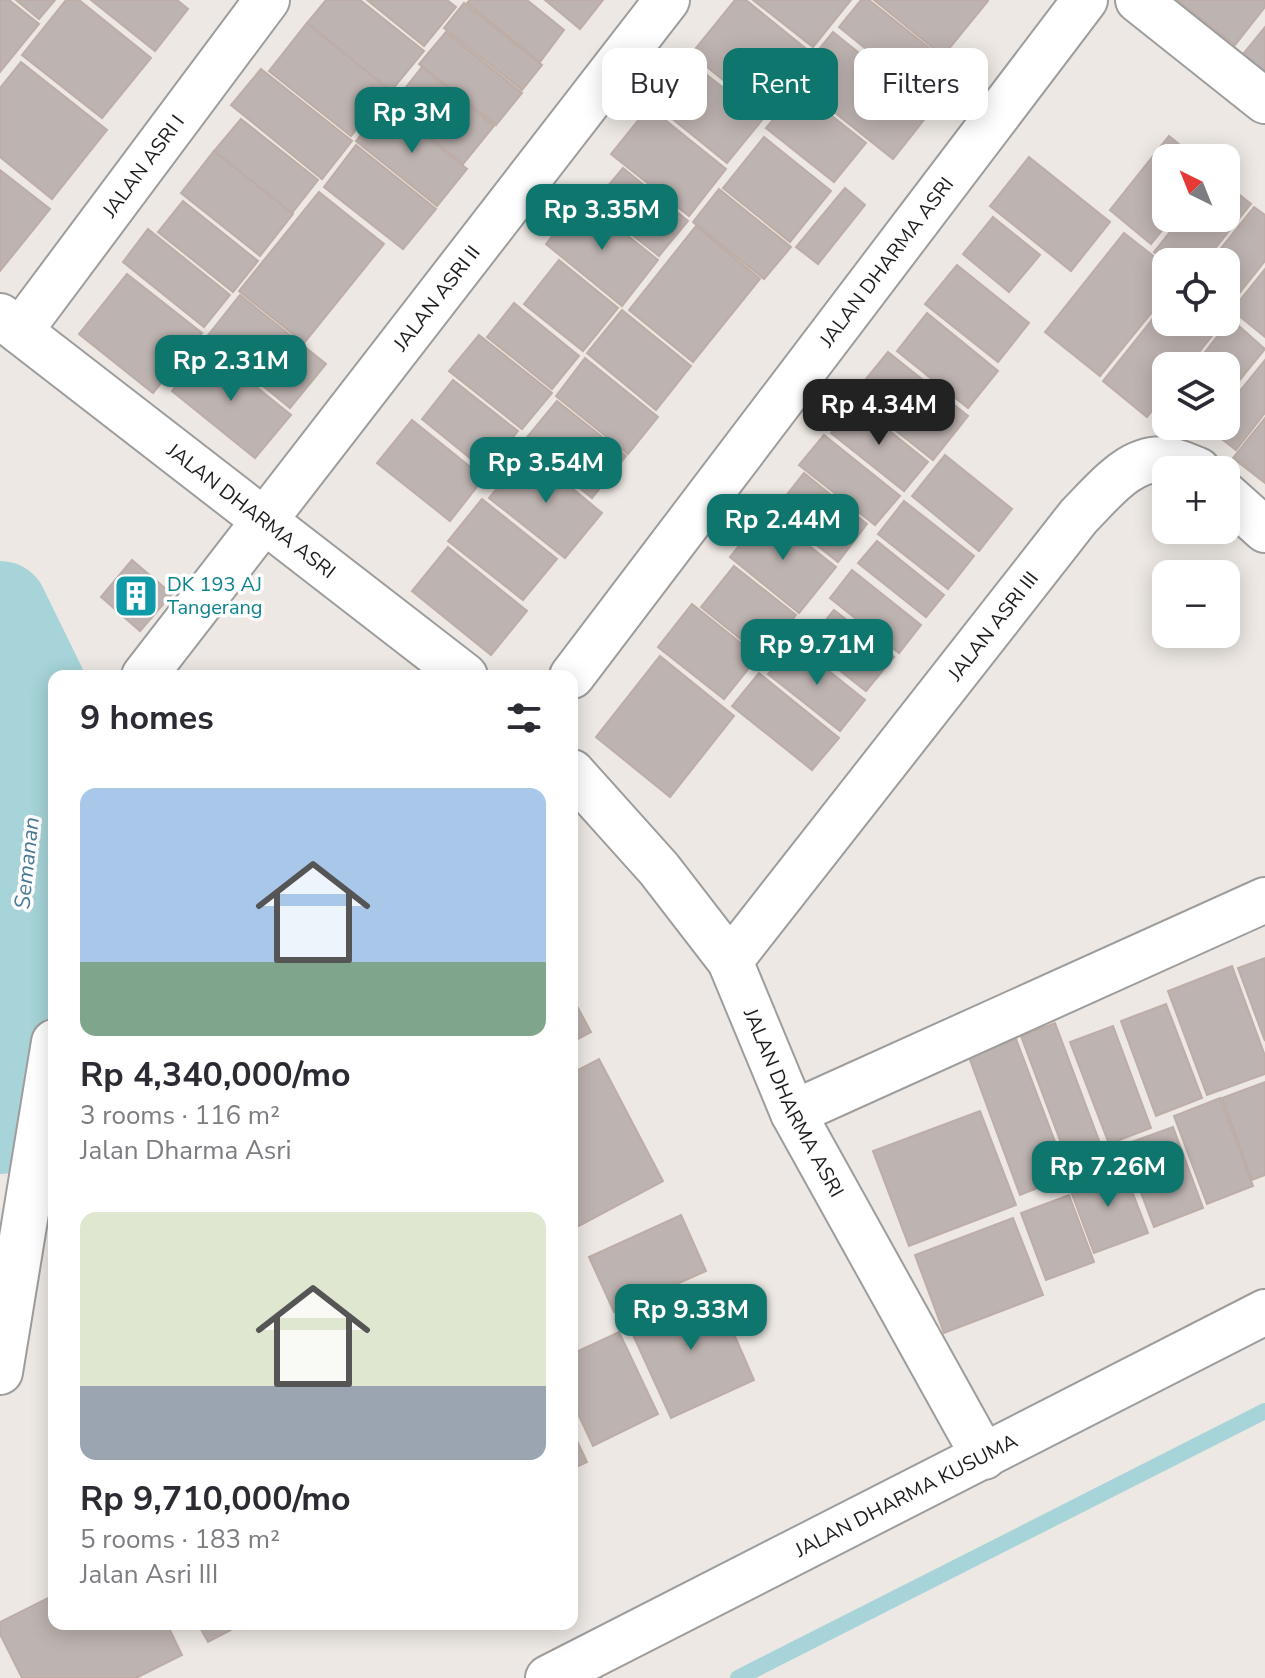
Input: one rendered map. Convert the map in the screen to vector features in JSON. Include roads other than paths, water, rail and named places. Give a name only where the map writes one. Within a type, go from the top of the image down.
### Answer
[{"type":"street","name":"JALAN ASRI I","points":[[10,324],[267,0]]},
{"type":"street","name":"JALAN ASRI II","points":[[149,670],[667,0]]},
{"type":"street","name":"JALAN DHARMA ASRI","points":[[577,670],[1085,0]]},
{"type":"street","points":[[1138,0],[1265,101]]},
{"type":"street","name":"JALAN DHARMA ASRI","points":[[10,324],[457,670]]},
{"type":"street","name":"JALAN ASRI III","points":[[730,961],[1079,516],[1119,476],[1136,466],[1152,462]]},
{"type":"street","points":[[1240,508],[1265,530]]},
{"type":"street","name":"JALAN DHARMA ASRI","points":[[578,779],[659,869],[730,961],[793,1113],[984,1457]]},
{"type":"street","points":[[793,1113],[1265,900]]},
{"type":"street","points":[[0,1372],[48,1079]]},
{"type":"street","name":"JALAN DHARMA KUSUMA","points":[[548,1678],[1265,1312]]},
{"type":"waterway","name":"Semanan","points":[[0,609],[44,699],[0,1126]]},
{"type":"waterway","points":[[738,1678],[1265,1411]]},
{"type":"place","name":"DK 193 AJ Tangerang","points":[[136,596]]}]
